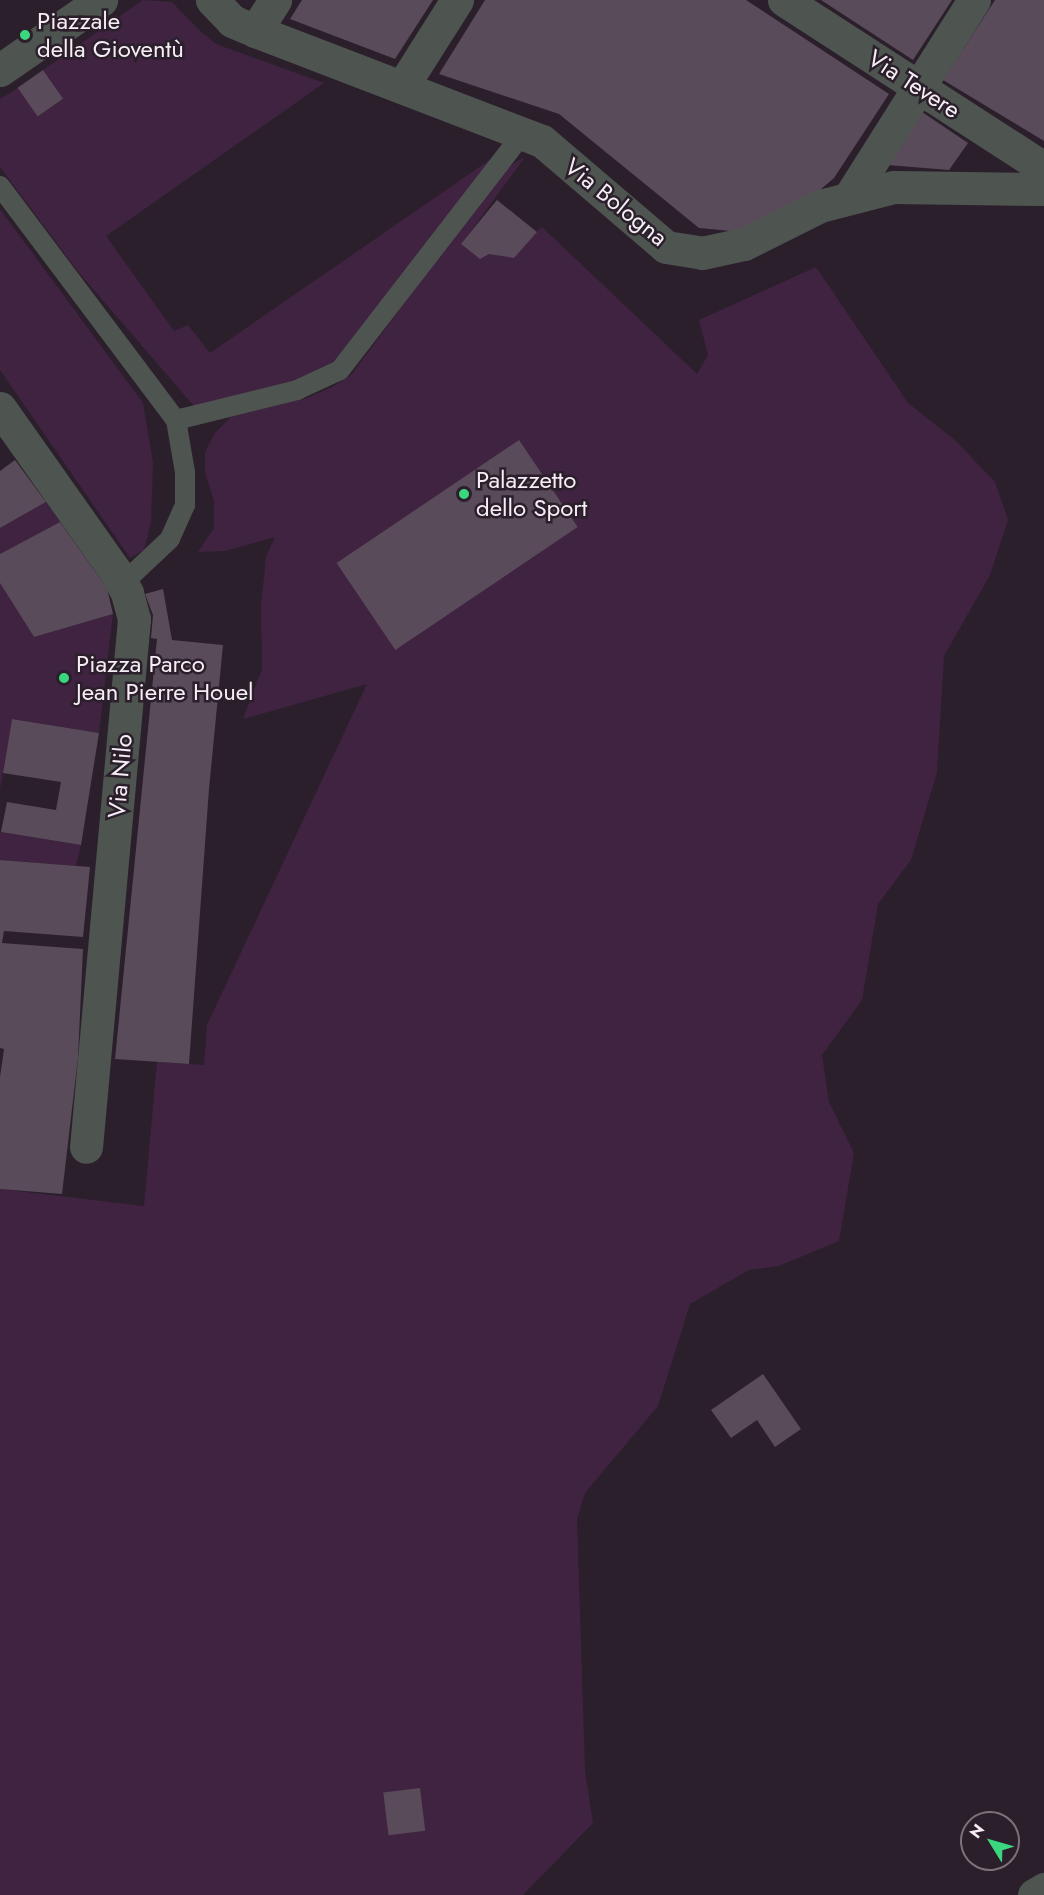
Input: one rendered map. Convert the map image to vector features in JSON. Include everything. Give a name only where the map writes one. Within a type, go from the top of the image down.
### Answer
[{"type":"street","points":[[0,70],[101,0]]},
{"type":"street","name":"Via Bologna","points":[[212,0],[232,21],[255,31],[542,141],[666,247],[702,253],[744,244],[820,206],[850,196],[894,187],[1044,189]]},
{"type":"street","points":[[255,31],[275,0]]},
{"type":"street","points":[[402,87],[457,0]]},
{"type":"street","name":"Via Tevere","points":[[784,0],[1044,168]]},
{"type":"street","points":[[850,196],[974,0]]},
{"type":"street","name":"Via Nilo","points":[[0,408],[122,584],[134,619],[86,1147]]},
{"type":"street","points":[[1034,1895],[1044,1890]]},
{"type":"lane","points":[[176,420],[297,390],[340,370],[523,133]]},
{"type":"lane","points":[[0,186],[176,420],[185,472],[185,506],[170,539],[122,584]]},
{"type":"shaded area","points":[[143,0],[172,2],[216,44],[324,83],[106,236],[174,331],[188,325],[210,353],[504,150],[350,346],[331,364],[312,376],[194,406],[80,274],[0,167],[0,99],[18,88],[39,116],[63,99],[43,70]]},
{"type":"shaded area","points":[[525,157],[470,232],[497,200],[536,232],[542,227],[697,374],[708,355],[699,320],[816,267],[908,403],[956,441],[995,482],[1008,520],[990,575],[944,656],[937,772],[911,860],[878,904],[862,1000],[822,1055],[829,1102],[854,1153],[839,1241],[779,1266],[749,1270],[690,1304],[658,1406],[585,1493],[577,1519],[585,1771],[593,1823],[523,1895],[0,1895],[0,1189],[144,1206],[157,1062],[204,1065],[207,1025],[367,684],[243,719],[262,669],[261,607],[266,557],[275,537],[225,551],[198,552],[214,528],[214,501],[205,472],[205,452],[215,433],[232,416],[307,398],[334,386],[351,375],[505,168]]},
{"type":"shaded area","points":[[0,209],[143,403],[153,463],[151,523],[144,550],[130,558],[0,370]]},
{"type":"shaded area","points":[[46,502],[60,522],[0,554],[0,528]]},
{"type":"shaded area","name":"Piazza Parco Jean Pierre Houel","points":[[0,583],[34,637],[113,614],[99,733],[12,719],[0,789]]},
{"type":"shaded area","points":[[0,832],[81,845],[76,866],[0,860]]},
{"type":"building","points":[[302,0],[433,0],[395,59],[290,19]]},
{"type":"building","points":[[485,0],[746,0],[889,94],[834,178],[813,196],[741,232],[699,228],[559,114],[439,74]]},
{"type":"building","points":[[821,0],[952,0],[913,60]]},
{"type":"building","points":[[995,0],[1044,0],[1044,141],[943,80]]},
{"type":"building","points":[[43,70],[63,99],[38,116],[18,88]]},
{"type":"building","points":[[922,112],[968,143],[949,170],[887,165]]},
{"type":"building","points":[[497,200],[537,232],[514,258],[489,254],[480,259],[461,244]]},
{"type":"building","points":[[519,440],[578,527],[395,650],[337,563]]},
{"type":"building","points":[[15,460],[46,502],[0,528],[0,471]]},
{"type":"building","points":[[60,522],[107,588],[113,614],[34,637],[0,583],[0,554]]},
{"type":"building","points":[[163,589],[172,640],[223,645],[209,789],[189,1064],[115,1059],[157,639],[151,638],[153,615],[145,594]]},
{"type":"building","points":[[12,719],[99,733],[81,845],[1,832],[7,802],[56,810],[61,782],[3,773]]},
{"type":"building","points":[[0,860],[90,867],[83,937],[4,931],[2,943],[83,949],[78,1058],[62,1194],[0,1189],[0,1077],[4,1049],[0,1048]]},
{"type":"building","points":[[763,1374],[801,1429],[775,1447],[757,1420],[731,1438],[711,1410]]},
{"type":"building","points":[[420,1788],[425,1831],[389,1835],[383,1793]]},
{"type":"place","name":"Piazzale della Gioventù","points":[[25,35]]},
{"type":"place","name":"Palazzetto dello Sport","points":[[464,494]]},
{"type":"place","name":"Piazza Parco Jean Pierre Houel","points":[[64,678]]}]
